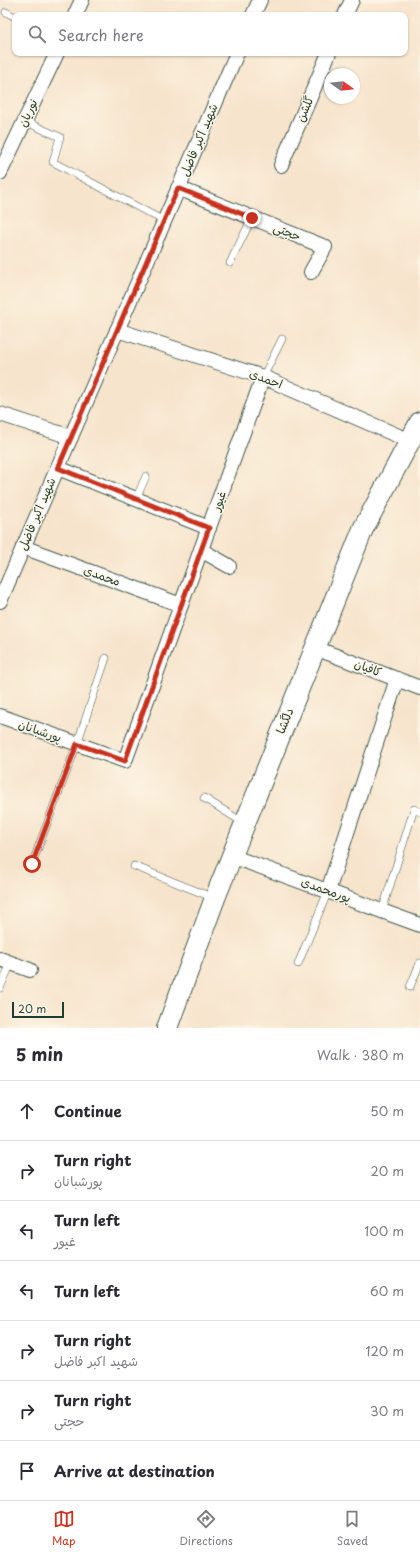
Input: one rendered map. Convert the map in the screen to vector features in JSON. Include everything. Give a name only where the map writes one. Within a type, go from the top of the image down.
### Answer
[{"type":"street","points":[[76,12],[82,0]]},
{"type":"street","points":[[254,12],[260,0]]},
{"type":"street","points":[[346,12],[352,0]]},
{"type":"street","name":"نوریان","points":[[0,173],[56,56]]},
{"type":"street","name":"شهید اکبر فاضل","points":[[0,601],[236,56]]},
{"type":"street","name":"گلشن","points":[[281,164],[328,56]]},
{"type":"street","name":"حجتی","points":[[178,188],[325,248],[311,272]]},
{"type":"street","name":"احمدی","points":[[117,330],[263,377],[410,441]]},
{"type":"street","name":"غیور","points":[[125,761],[263,377]]},
{"type":"street","points":[[0,414],[71,437]]},
{"type":"street","name":"دلگشا","points":[[167,1028],[231,856],[363,528],[420,422]]},
{"type":"street","points":[[58,468],[209,528]]},
{"type":"street","name":"محمدی","points":[[23,547],[181,605]]},
{"type":"street","points":[[201,550],[229,566]]},
{"type":"street","name":"کافیان","points":[[315,648],[420,688]]},
{"type":"street","points":[[328,891],[397,679]]},
{"type":"street","name":"پورشبانان","points":[[0,716],[125,761]]},
{"type":"street","name":"پورمحمدی","points":[[231,856],[420,925]]},
{"type":"street","points":[[5,961],[30,970]]},
{"type":"lane","points":[[6,12],[12,15]]},
{"type":"lane","points":[[24,121],[60,137],[53,162],[164,221]]},
{"type":"lane","points":[[230,263],[252,218]]},
{"type":"lane","points":[[263,377],[282,339]]},
{"type":"lane","points":[[136,499],[146,476]]},
{"type":"lane","points":[[32,864],[77,744],[106,658]]},
{"type":"lane","points":[[204,798],[244,824]]},
{"type":"lane","points":[[382,911],[414,809],[420,812]]},
{"type":"lane","points":[[134,866],[215,898]]},
{"type":"lane","points":[[298,964],[328,891]]},
{"type":"lane","points":[[0,988],[5,961]]},
{"type":"lane","points":[[410,987],[420,963]]},
{"type":"route","points":[[32,864],[77,744],[125,761],[209,528],[58,468],[178,188],[252,218]]}]
